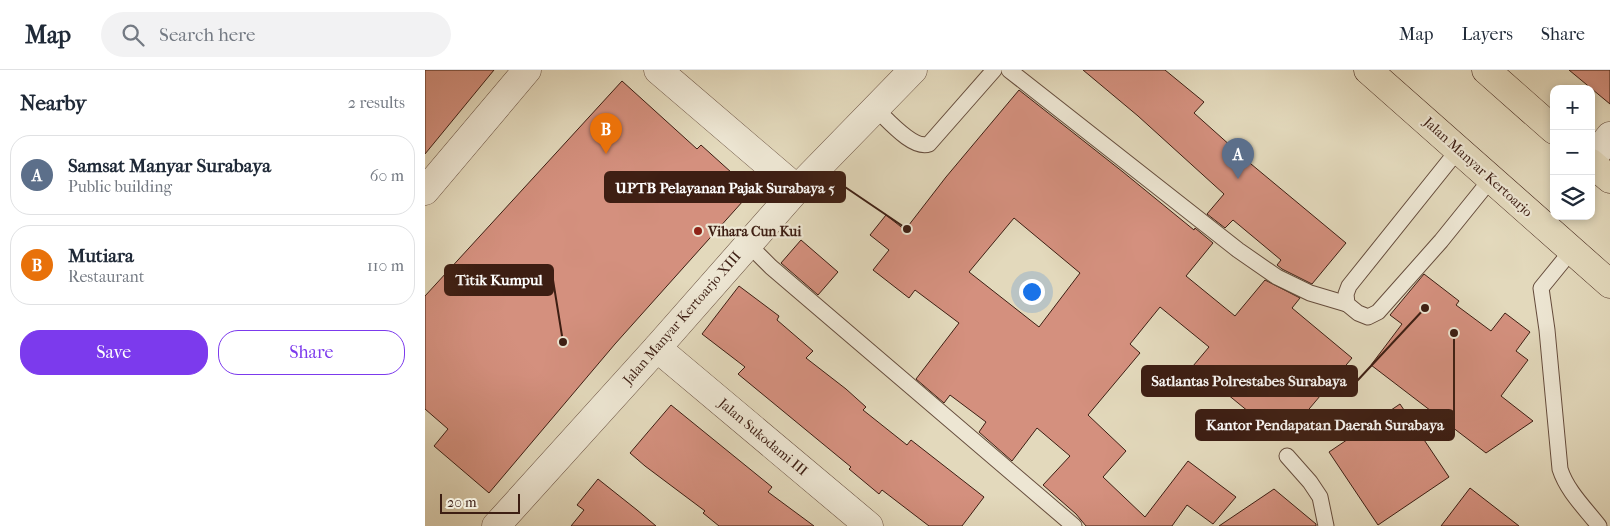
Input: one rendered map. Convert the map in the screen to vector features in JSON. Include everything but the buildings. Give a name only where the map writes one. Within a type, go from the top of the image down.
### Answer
[{"type":"main road","name":"Jalan Manyar Kertoarjo","points":[[1368,70],[1609,284]]},
{"type":"main road","points":[[1486,70],[1550,126]]},
{"type":"main road","points":[[1595,165],[1610,179]]},
{"type":"street","points":[[425,191],[527,70]]},
{"type":"street","points":[[658,70],[797,189]]},
{"type":"street","name":"Jalan Manyar Kertoarjo XIII","points":[[496,526],[657,348],[797,189],[913,70]]},
{"type":"street","points":[[1595,156],[1610,136]]},
{"type":"street","name":"Jalan Sukodami III","points":[[657,348],[869,526]]},
{"type":"lane","points":[[876,109],[913,143],[925,146],[929,144],[993,70]]},
{"type":"lane","points":[[1009,70],[1238,250],[1277,277],[1310,293],[1347,304],[1358,314],[1368,317],[1378,312],[1441,241],[1491,179]]},
{"type":"lane","points":[[1347,304],[1345,294],[1349,286],[1458,150]]},
{"type":"lane","points":[[748,244],[771,267],[1074,526]]},
{"type":"lane","points":[[1572,250],[1541,288],[1547,330],[1560,469],[1569,489],[1599,526]]},
{"type":"lane","points":[[1287,456],[1310,482],[1320,497],[1326,526]]},
{"type":"place","name":"Mutiara","points":[[606,154]]},
{"type":"place","name":"Samsat Manyar Surabaya","points":[[1238,179]]},
{"type":"place","name":"UPTB Pelayanan Pajak Surabaya 5","points":[[907,229]]},
{"type":"place","name":"Vihara Cun Kui","points":[[698,231]]},
{"type":"place","name":"Satlantas Polrestabes Surabaya","points":[[1425,308]]},
{"type":"place","name":"Kantor Pendapatan Daerah Surabaya","points":[[1454,333]]},
{"type":"place","name":"Titik Kumpul","points":[[563,342]]}]
